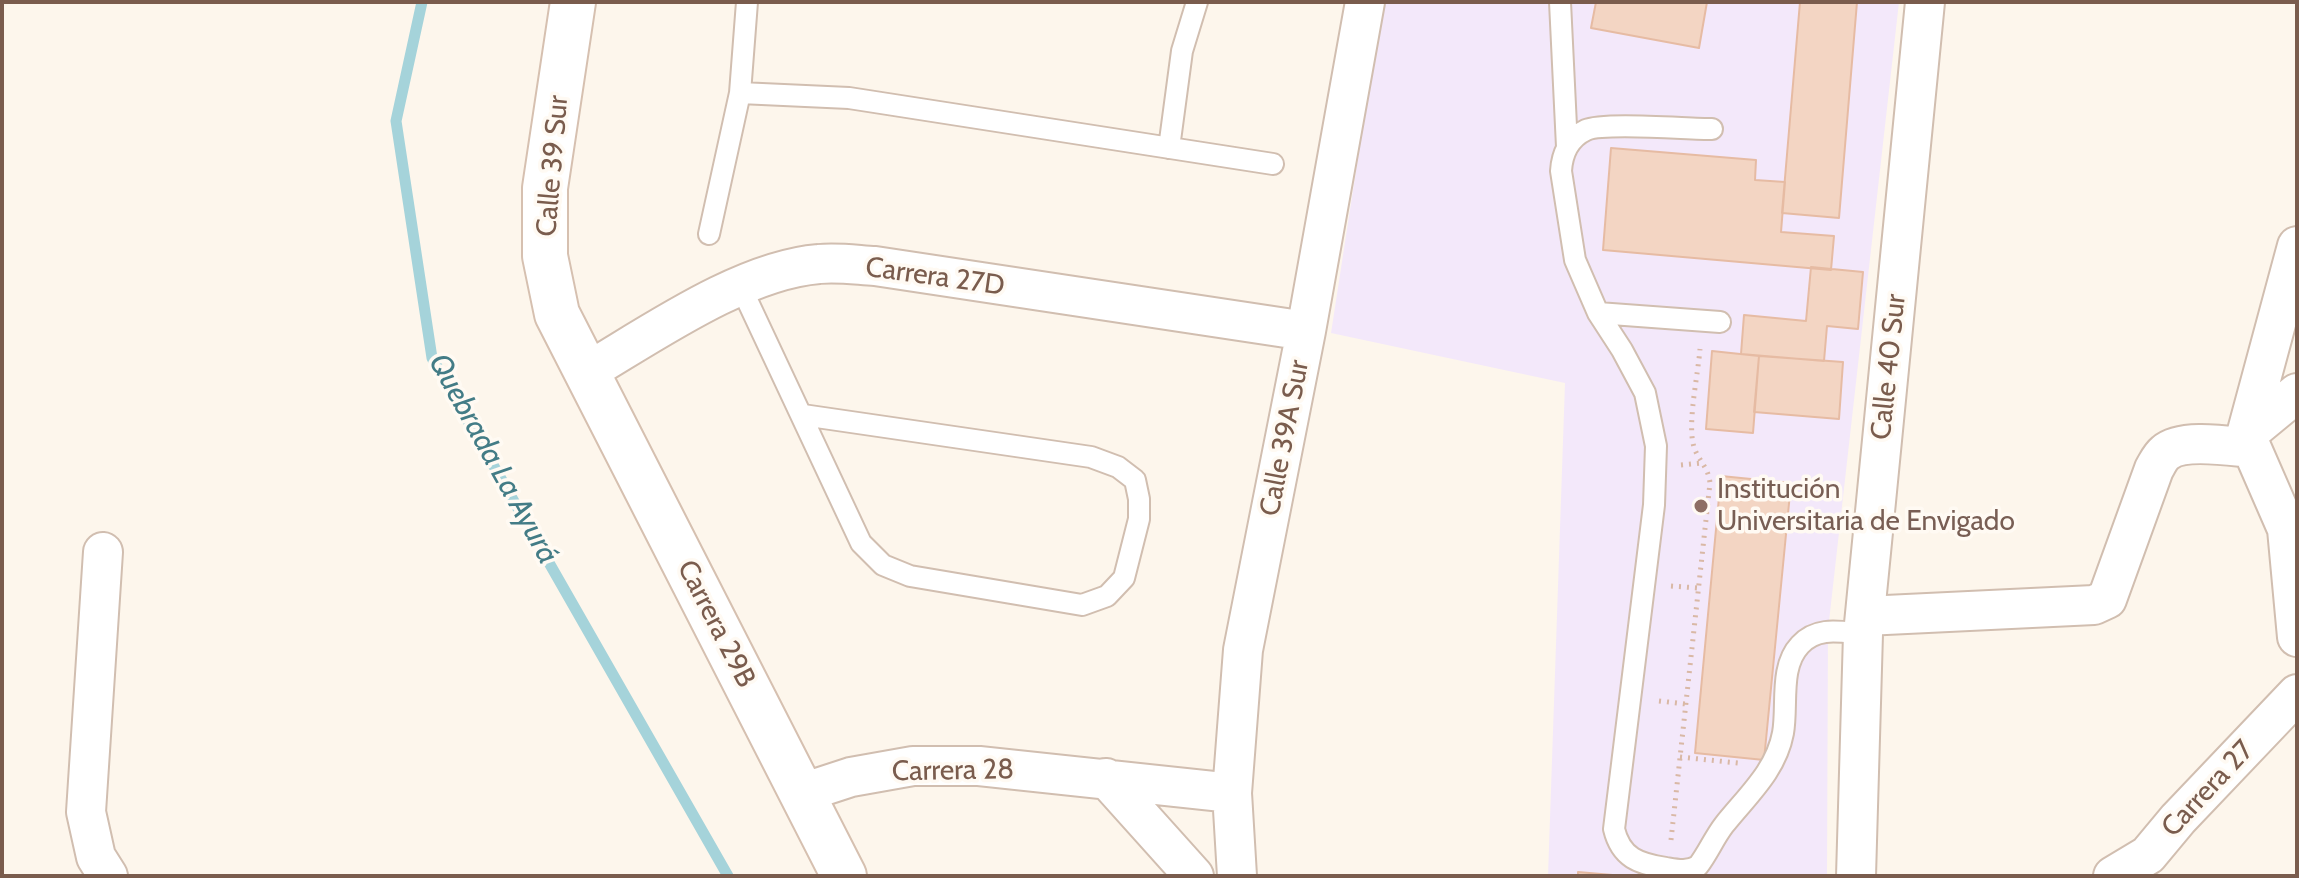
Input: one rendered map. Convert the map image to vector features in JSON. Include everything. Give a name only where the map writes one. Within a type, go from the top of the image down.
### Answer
[{"type":"street","name":"Calle 39 Sur","points":[[573,2],[545,188],[545,256],[557,314],[587,372]]},
{"type":"street","name":"Calle 39A Sur","points":[[1237,876],[1232,793],[1243,650],[1306,331],[1365,2]]},
{"type":"street","name":"Calle 40 Sur","points":[[1856,876],[1864,625],[1925,2]]},
{"type":"street","points":[[2297,246],[2249,442],[2292,532],[2297,637]]},
{"type":"street","name":"Carrera 27D","points":[[587,372],[740,285],[820,264],[875,266],[1306,331]]},
{"type":"street","name":"Carrera 29B","points":[[587,372],[844,876]]},
{"type":"street","points":[[1864,625],[2094,605],[2107,599],[2154,469],[2164,454],[2177,446],[2249,442],[2297,393]]},
{"type":"street","points":[[103,552],[86,812],[96,857],[108,876]]},
{"type":"street","name":"Carrera 27","points":[[2113,876],[2148,855],[2178,819],[2297,694]]},
{"type":"street","name":"Carrera 28","points":[[802,793],[851,777],[913,766],[979,766],[1232,793]]},
{"type":"street","points":[[1106,778],[1194,876]]},
{"type":"lane","points":[[709,234],[740,93],[747,2]]},
{"type":"lane","points":[[1169,148],[1182,51],[1197,2]]},
{"type":"lane","points":[[1560,2],[1567,147]]},
{"type":"lane","points":[[740,93],[849,98],[1273,164]]},
{"type":"lane","points":[[1712,129],[1598,127],[1576,137],[1562,158],[1561,171],[1575,260],[1598,313],[1645,393],[1652,419],[1657,468],[1614,829],[1622,850],[1632,860],[1645,865],[1691,870],[1698,866],[1725,824],[1771,766],[1782,736],[1788,672],[1797,648],[1810,637],[1828,630],[1864,625]]},
{"type":"lane","points":[[740,285],[861,543],[883,565],[910,576],[1082,605],[1107,596],[1124,578],[1139,519],[1139,499],[1135,480],[1118,467],[1091,457],[803,415]]},
{"type":"lane","points":[[1598,313],[1712,321]]},
{"type":"path","points":[[1668,868],[1710,483],[1708,472],[1696,454],[1692,435],[1712,321]]},
{"type":"path","points":[[1680,757],[1771,766]]},
{"type":"shaded area","name":"Institución Universitaria de Envigado","points":[[1382,2],[1899,2],[1828,630],[1827,876],[1548,876],[1565,383],[1331,333]]},
{"type":"building","points":[[1596,2],[1707,2],[1699,48],[1591,28]]},
{"type":"building","points":[[1800,2],[1857,2],[1839,218],[1782,213]]},
{"type":"building","points":[[1611,148],[1756,160],[1755,180],[1785,182],[1781,232],[1834,236],[1831,270],[1603,250]]},
{"type":"building","points":[[1811,267],[1863,272],[1858,329],[1827,326],[1824,361],[1741,354],[1744,315],[1806,321]]},
{"type":"building","points":[[1712,351],[1759,356],[1753,433],[1706,429]]},
{"type":"building","points":[[1759,356],[1843,362],[1839,419],[1754,412]]},
{"type":"building","points":[[1721,476],[1791,483],[1764,760],[1695,753]]},
{"type":"building","points":[[1578,872],[1624,876],[1578,876]]},
{"type":"waterway","name":"Quebrada La Ayurá","points":[[422,2],[396,121],[432,358],[728,876]]},
{"type":"place","name":"Institución Universitaria de Envigado","points":[[1701,506]]}]
